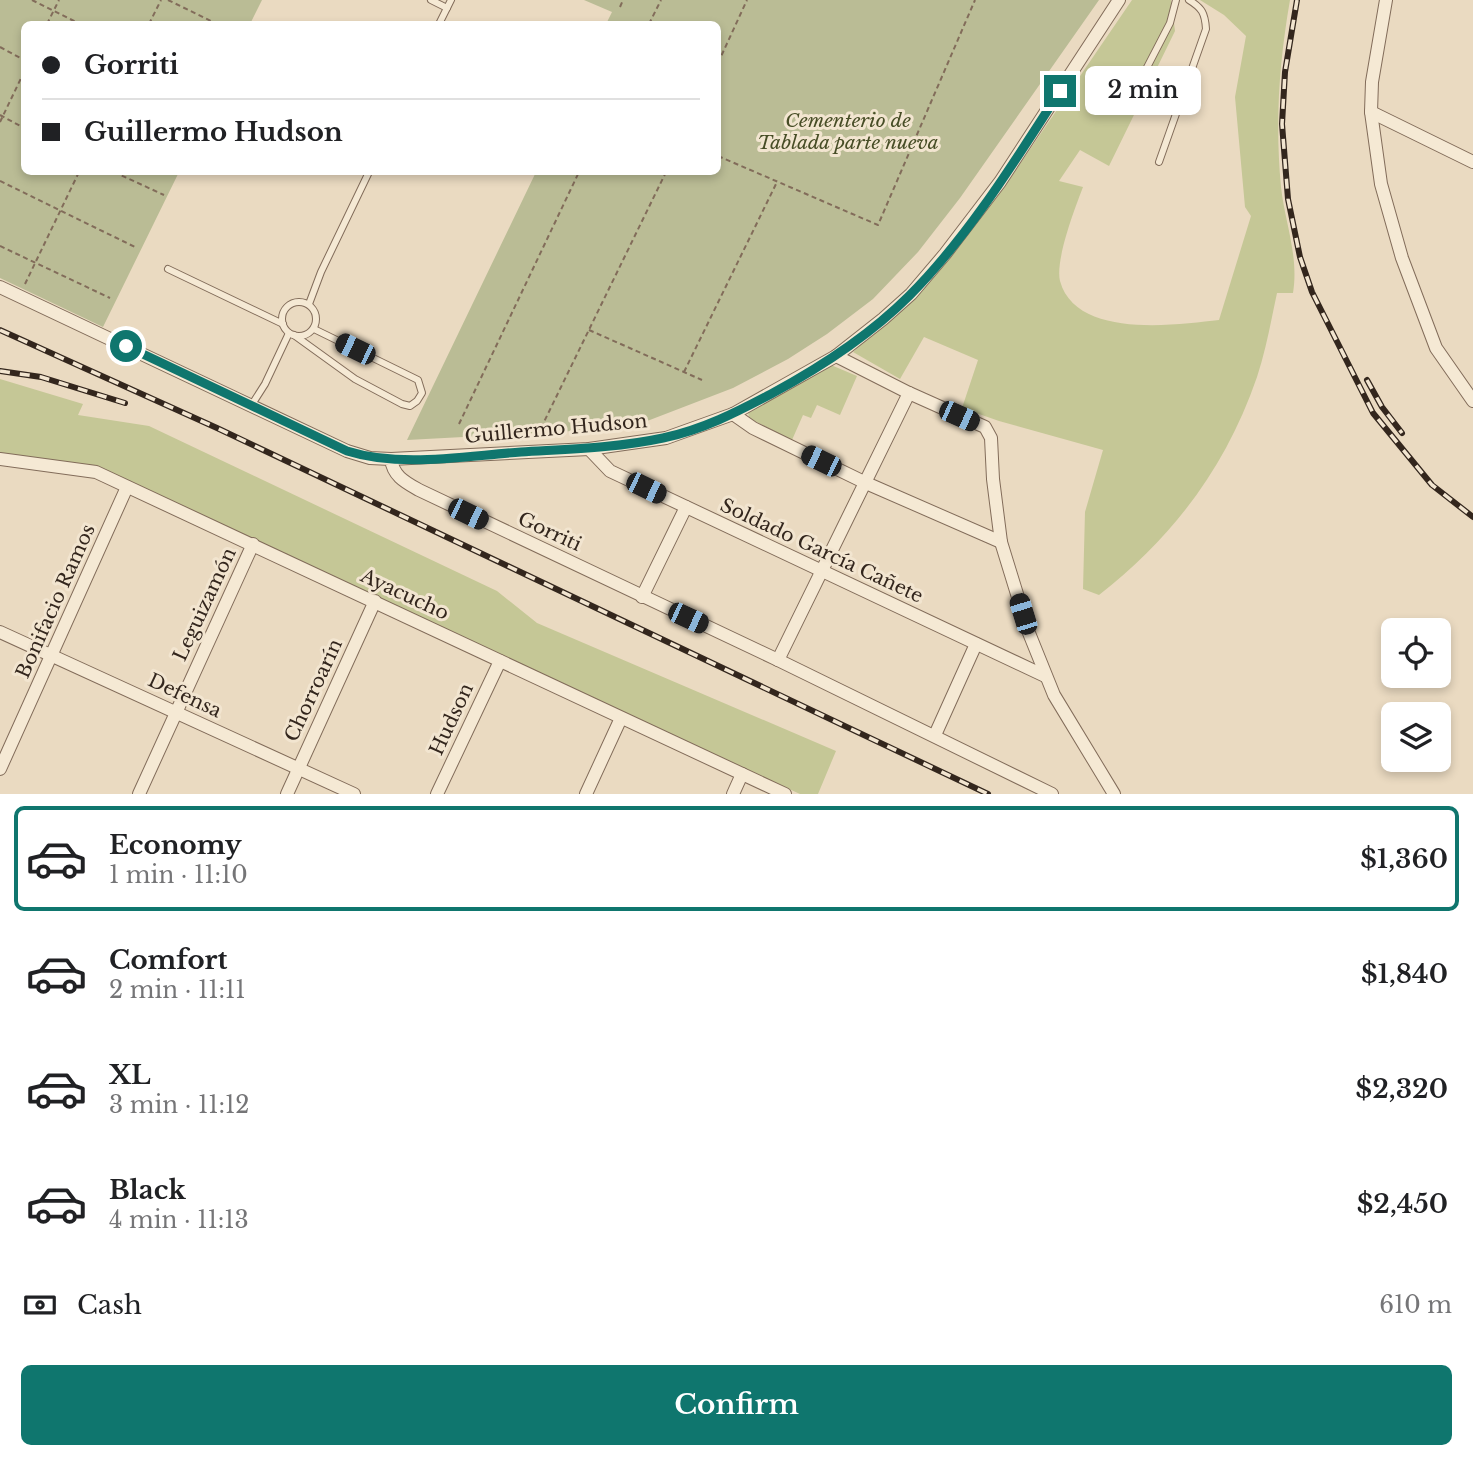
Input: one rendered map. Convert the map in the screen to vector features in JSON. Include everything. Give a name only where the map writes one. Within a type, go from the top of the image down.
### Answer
[{"type":"street","name":"Guillermo Hudson","points":[[391,459],[589,449],[666,438],[733,414],[836,356],[911,294],[945,254],[1000,182],[1119,0]]},
{"type":"street","points":[[1387,0],[1371,82],[1371,112],[1381,184],[1402,258],[1436,348],[1473,401]]},
{"type":"street","points":[[1371,112],[1473,162]]},
{"type":"street","points":[[0,287],[347,451],[370,458],[391,459]]},
{"type":"street","points":[[836,356],[985,427],[991,439],[1001,542],[1029,633],[1045,676],[1114,794]]},
{"type":"street","points":[[778,660],[909,393]]},
{"type":"street","points":[[733,414],[753,428],[866,483],[1001,542]]},
{"type":"street","name":"Soldado García Cañete","points":[[589,449],[610,471],[1045,676]]},
{"type":"street","name":"Ayacucho","points":[[0,459],[86,469],[127,486],[785,794]]},
{"type":"street","name":"Gorriti","points":[[391,459],[392,469],[401,479],[419,490],[935,735],[1052,794]]},
{"type":"street","name":"Bonifacio Ramos","points":[[0,769],[127,486]]},
{"type":"street","points":[[642,597],[686,507]]},
{"type":"street","name":"Leguizamón","points":[[139,794],[253,544]]},
{"type":"street","name":"Chorroarín","points":[[287,794],[375,601]]},
{"type":"street","name":"Defensa","points":[[0,632],[354,794]]},
{"type":"street","points":[[935,735],[976,643]]},
{"type":"street","name":"Hudson","points":[[437,794],[500,661]]},
{"type":"street","points":[[586,794],[621,718]]},
{"type":"street","points":[[733,794],[742,774]]},
{"type":"lane","points":[[431,0],[447,8]]},
{"type":"lane","points":[[440,21],[451,0]]},
{"type":"lane","points":[[1127,106],[1170,23],[1176,0]]},
{"type":"lane","points":[[1159,162],[1206,29],[1206,17],[1202,9],[1189,0]]},
{"type":"lane","points":[[309,304],[321,272],[368,175]]},
{"type":"lane","points":[[168,269],[283,324],[291,334],[355,379],[402,404],[410,406],[417,401],[422,393],[418,380],[314,328]]},
{"type":"lane","points":[[283,324],[282,313],[289,304],[299,301],[309,304],[317,318],[314,328],[305,335],[291,334]]},
{"type":"lane","points":[[251,406],[291,334]]},
{"type":"path","points":[[32,0],[73,21]]},
{"type":"path","points":[[48,21],[58,0]]},
{"type":"path","points":[[150,21],[161,0]]},
{"type":"path","points":[[168,0],[211,21]]},
{"type":"path","points":[[620,7],[623,0]]},
{"type":"path","points":[[650,21],[661,0]]},
{"type":"path","points":[[721,56],[747,0]]},
{"type":"path","points":[[721,157],[878,225],[975,0]]},
{"type":"path","points":[[0,47],[21,58]]},
{"type":"path","points":[[0,122],[21,78]]},
{"type":"path","points":[[1,116],[21,126]]},
{"type":"path","points":[[24,286],[78,175]]},
{"type":"path","points":[[120,175],[163,195]]},
{"type":"path","points":[[459,424],[578,175]]},
{"type":"path","points":[[541,428],[665,175]]},
{"type":"path","points":[[0,181],[137,248]]},
{"type":"path","points":[[684,372],[777,182]]},
{"type":"path","points":[[0,246],[110,298]]},
{"type":"path","points":[[588,329],[702,380]]},
{"type":"green space","points":[[0,0],[262,0],[252,21],[21,21],[21,175],[178,175],[103,327],[0,278]]},
{"type":"green space","name":"Cementerio de Tablada parte nueva","points":[[584,0],[1099,0],[960,198],[918,252],[873,299],[788,359],[733,388],[629,428],[407,440],[535,175],[721,175],[721,21],[608,21],[612,12]]},
{"type":"green space","points":[[1132,0],[1171,0],[1175,31],[1109,166],[1080,150],[1059,181],[1083,187],[1060,260],[1060,281],[1070,300],[1085,312],[1106,320],[1129,324],[1178,324],[1219,320],[1251,216],[1245,207],[1235,97],[1246,36],[1224,15],[1200,0],[1290,0],[1281,70],[1278,140],[1281,187],[1293,253],[1294,279],[1293,293],[1277,293],[1257,377],[1230,441],[1213,470],[1174,524],[1151,549],[1099,595],[1083,589],[1085,512],[1103,450],[962,408],[978,360],[924,337],[900,379],[853,352],[922,289],[998,196]]},
{"type":"green space","points":[[831,365],[857,376],[840,415],[817,405],[811,418],[803,415],[792,440],[749,418],[748,412]]},
{"type":"green space","points":[[0,379],[83,404],[78,415],[149,426],[497,591],[537,623],[836,751],[818,794],[800,794],[98,470],[0,456]]},
{"type":"railway","points":[[1297,0],[1285,72],[1282,124],[1288,199],[1300,257],[1312,292],[1373,413],[1432,485],[1473,517]]},
{"type":"railway","points":[[0,330],[217,428],[988,794]]},
{"type":"railway","points":[[0,371],[41,377],[125,403]]},
{"type":"railway","points":[[1367,380],[1382,407],[1402,433]]},
{"type":"route","points":[[126,346],[347,451],[370,458],[424,458],[589,449],[666,438],[733,414],[791,383],[836,356],[883,319],[911,294],[945,254],[1000,182],[1060,91]]}]
